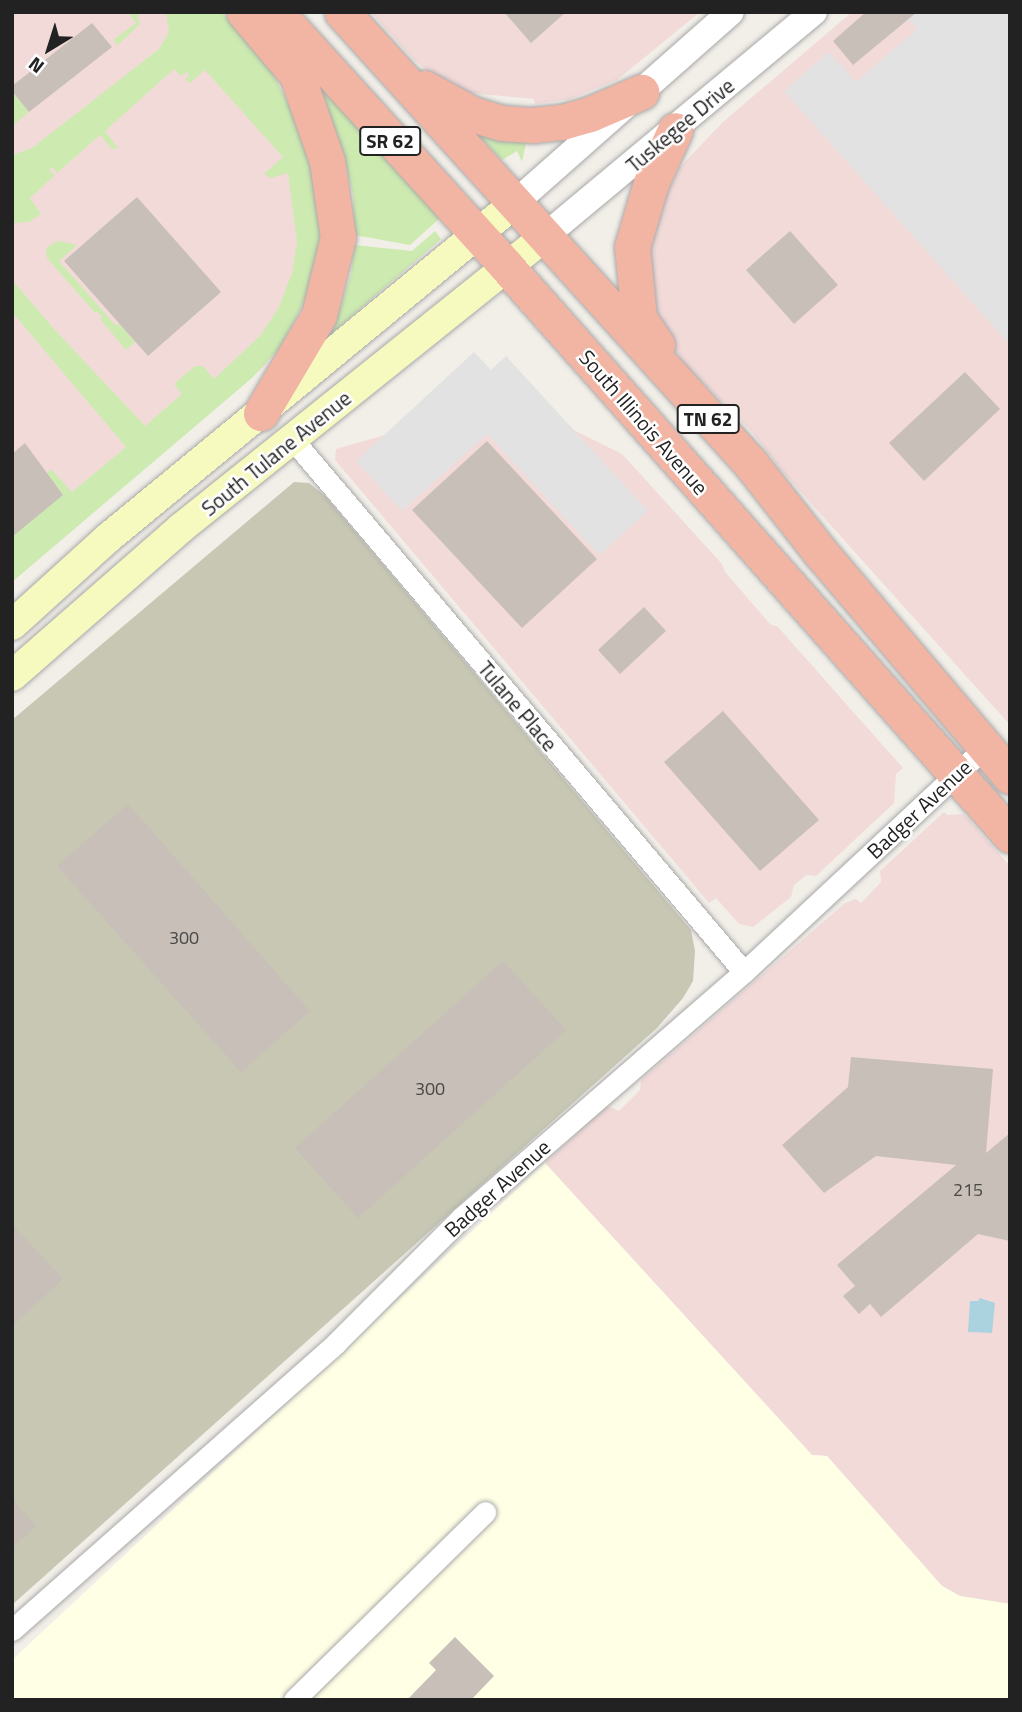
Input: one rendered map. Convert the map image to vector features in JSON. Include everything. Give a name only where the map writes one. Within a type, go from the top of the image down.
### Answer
[{"type":"highway","points":[[244,12],[297,75],[327,161],[338,237],[319,315],[261,412]]},
{"type":"highway","name":"South Illinois Avenue","points":[[275,12],[507,267],[1010,835]]},
{"type":"highway","name":"TN 62","points":[[342,12],[699,410],[751,464],[820,552],[1010,776]]},
{"type":"highway","points":[[396,71],[447,103],[472,114],[502,122],[533,125],[562,122],[641,92]]},
{"type":"highway","points":[[675,130],[651,183],[632,247],[639,318],[699,410]]},
{"type":"main road","name":"South Tulane Avenue","points":[[12,625],[108,538],[515,203]]},
{"type":"main road","name":"South Tulane Avenue","points":[[12,676],[181,528],[545,236]]},
{"type":"street","points":[[515,203],[731,12]]},
{"type":"street","name":"Tuskegee Drive","points":[[545,236],[814,12]]},
{"type":"street","name":"Tulane Place","points":[[293,440],[744,972]]},
{"type":"street","name":"Badger Avenue","points":[[12,1630],[337,1343],[462,1217],[744,972],[984,748]]},
{"type":"street","points":[[294,1700],[485,1512]]},
{"type":"shaded area","points":[[12,12],[222,12],[273,74],[319,193],[267,364],[12,582]]},
{"type":"shaded area","points":[[371,12],[700,12],[617,80],[570,99],[535,104],[534,99],[470,93],[443,83],[414,60]]},
{"type":"shaded area","points":[[852,12],[1010,12],[1010,725],[782,471],[751,431],[685,365],[666,335],[653,300],[649,247],[662,202],[681,166],[723,122]]},
{"type":"shaded area","points":[[902,12],[1010,12],[1010,345],[784,91],[829,52],[856,82],[917,29]]},
{"type":"shaded area","points":[[474,352],[491,370],[506,356],[648,511],[599,555],[487,434],[402,511],[356,461]]},
{"type":"shaded area","points":[[511,399],[622,454],[722,564],[725,572],[771,625],[777,626],[903,768],[896,774],[894,803],[816,876],[806,875],[794,885],[791,897],[753,927],[739,924],[716,898],[709,903],[335,460],[336,449]]},
{"type":"shaded area","points":[[294,482],[309,483],[325,496],[691,930],[695,951],[693,981],[683,998],[657,1028],[12,1605],[12,720]]},
{"type":"shaded area","points":[[944,812],[947,815],[964,814],[1010,866],[1010,1604],[960,1596],[942,1586],[827,1456],[812,1455],[545,1163],[607,1106],[619,1111],[640,1090],[641,1080],[845,903],[856,899],[861,903],[881,882],[880,871]]},
{"type":"shaded area","points":[[545,1163],[812,1455],[827,1456],[942,1586],[960,1596],[1010,1604],[1010,1700],[12,1700],[12,1660]]},
{"type":"green space","points":[[128,12],[137,12],[140,24],[118,45],[113,40],[136,23]]},
{"type":"green space","points":[[166,12],[222,12],[273,74],[290,107],[310,160],[321,212],[319,252],[309,293],[279,349],[252,378],[12,582],[12,537],[62,495],[45,475],[51,469],[72,492],[126,447],[12,312],[12,280],[145,426],[182,394],[174,384],[195,366],[203,366],[214,379],[260,336],[279,307],[292,273],[297,242],[288,173],[271,178],[264,174],[283,157],[205,70],[190,83],[185,80],[189,75],[187,72],[181,76],[174,69],[105,131],[118,148],[112,149],[100,135],[57,173],[52,167],[49,169],[54,176],[30,198],[41,214],[29,222],[12,223],[12,155],[32,148],[159,49],[169,32]]},
{"type":"green space","points":[[317,83],[440,218],[410,245],[354,235],[353,194],[343,154]]},
{"type":"green space","points":[[12,91],[29,112],[12,126]]},
{"type":"green space","points":[[470,126],[527,138],[522,162],[517,151],[502,160]]},
{"type":"green space","points":[[435,231],[441,239],[332,333],[351,274],[354,245],[412,251]]},
{"type":"green space","points":[[58,241],[77,245],[59,261],[116,326],[119,323],[135,342],[126,350],[100,319],[102,317],[98,312],[95,313],[47,258],[46,248]]},
{"type":"water","points":[[980,1298],[995,1303],[992,1333],[968,1332],[970,1301],[978,1301]]},
{"type":"building","points":[[504,12],[566,12],[531,43]]},
{"type":"building","points":[[866,12],[917,12],[853,65],[833,41]]},
{"type":"building","points":[[92,23],[112,47],[29,112],[12,91],[12,86]]},
{"type":"building","points":[[137,197],[221,292],[148,356],[64,261]]},
{"type":"building","points":[[790,231],[838,285],[794,324],[746,270]]},
{"type":"building","points":[[965,372],[1000,409],[924,481],[889,443]]},
{"type":"building","points":[[487,441],[597,559],[522,628],[412,510]]},
{"type":"building","points":[[25,443],[63,495],[12,537],[12,454]]},
{"type":"building","points":[[644,607],[666,631],[620,674],[598,650]]},
{"type":"building","points":[[723,711],[819,820],[760,871],[664,762]]},
{"type":"building","points":[[128,804],[310,1011],[241,1072],[57,866]]},
{"type":"building","points":[[503,961],[566,1030],[358,1218],[295,1148]]},
{"type":"building","points":[[851,1057],[993,1069],[986,1153],[1010,1133],[1010,1241],[978,1234],[881,1317],[870,1304],[859,1314],[843,1296],[855,1286],[837,1265],[956,1165],[876,1156],[824,1193],[782,1145],[848,1087]]},
{"type":"building","points":[[12,1224],[63,1279],[12,1326]]},
{"type":"building","points":[[12,1499],[36,1526],[12,1548]]},
{"type":"building","points":[[455,1637],[494,1676],[471,1700],[407,1700],[436,1670],[429,1663]]}]
